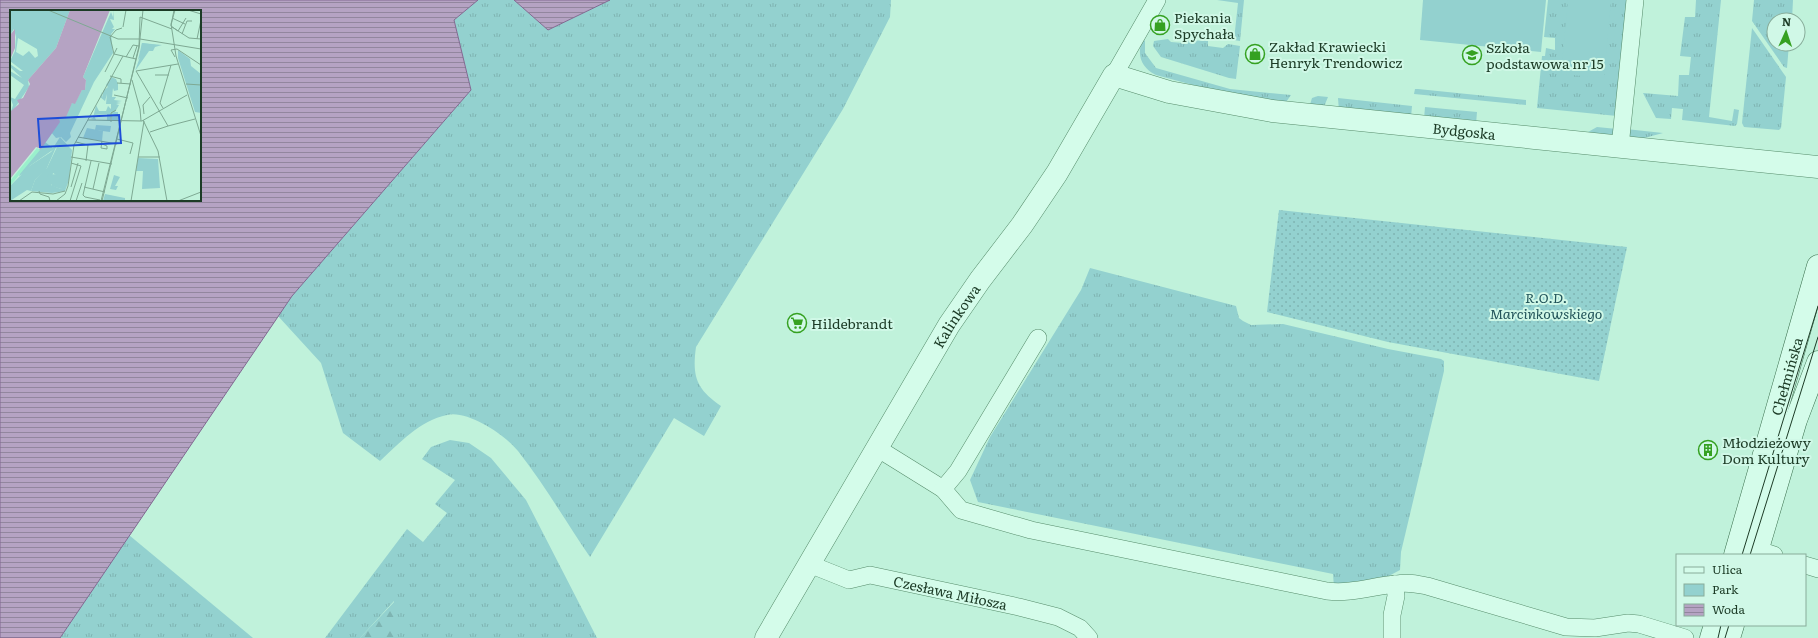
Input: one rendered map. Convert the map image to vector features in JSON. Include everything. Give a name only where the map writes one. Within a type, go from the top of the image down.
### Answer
[{"type":"street","name":"Kalinkowa","points":[[766,638],[949,325],[980,280],[1022,225],[1052,179],[1114,75],[1156,0]]},
{"type":"street","points":[[1620,147],[1635,0]]},
{"type":"street","name":"Bydgoska","points":[[1114,75],[1169,92],[1272,111],[1818,168]]},
{"type":"street","name":"Chełmińska","points":[[1752,552],[1818,266]]},
{"type":"street","points":[[943,489],[958,471],[1038,338]]},
{"type":"street","name":"Chełmińska","points":[[1752,552],[1796,420],[1818,362]]},
{"type":"street","points":[[877,448],[943,489],[961,510],[1031,530],[1328,591],[1348,592],[1410,583],[1427,586],[1566,627],[1594,633],[1628,623],[1639,624],[1685,638]]},
{"type":"street","name":"Czesława Miłosza","points":[[809,564],[849,580],[870,575],[1019,607],[1058,617],[1080,628],[1089,638]]},
{"type":"street","points":[[1806,565],[1818,569]]},
{"type":"street","points":[[1392,638],[1392,615],[1396,596],[1396,584]]},
{"type":"street","points":[[1711,638],[1715,626]]},
{"type":"street","points":[[1729,638],[1733,626]]},
{"type":"green space","points":[[478,0],[514,0],[548,30],[610,0],[891,0],[890,17],[843,109],[696,347],[695,366],[698,381],[706,394],[721,406],[704,436],[674,418],[590,557],[546,490],[518,451],[504,438],[486,425],[465,416],[456,414],[437,418],[419,427],[402,440],[380,461],[343,433],[321,363],[278,316],[292,295],[471,90],[454,20]]},
{"type":"green space","points":[[1217,0],[1244,0],[1240,41],[1234,40],[1238,3]]},
{"type":"green space","points":[[1423,0],[1546,0],[1541,52],[1420,40]]},
{"type":"green space","points":[[1548,0],[1628,0],[1617,116],[1537,108],[1542,56],[1545,56],[1546,48],[1555,50],[1555,38],[1544,37]]},
{"type":"green space","points":[[1568,0],[1611,0],[1604,78],[1561,74]]},
{"type":"green space","points":[[1696,0],[1721,0],[1709,117],[1732,121],[1734,109],[1739,110],[1737,124],[1735,126],[1682,120],[1683,109],[1672,108],[1671,119],[1656,118],[1643,93],[1678,96],[1679,75],[1689,75],[1691,57],[1680,56],[1685,17],[1695,17]]},
{"type":"green space","points":[[1754,0],[1793,0],[1792,12],[1766,12],[1766,41],[1752,21]]},
{"type":"green space","points":[[1752,28],[1766,48],[1766,52],[1769,52],[1786,77],[1781,128],[1779,130],[1744,127],[1742,123]]},
{"type":"green space","points":[[1143,39],[1145,41],[1145,53],[1156,68],[1230,89],[1291,95],[1284,105],[1245,99],[1156,75],[1147,69],[1141,60],[1140,50]]},
{"type":"green space","points":[[1168,39],[1171,42],[1183,43],[1184,40],[1208,41],[1208,46],[1223,48],[1228,44],[1240,46],[1236,79],[1161,57],[1153,46],[1154,41]]},
{"type":"green space","points":[[1774,52],[1788,52],[1787,68],[1784,67]]},
{"type":"green space","points":[[1415,89],[1526,100],[1526,105],[1414,94]]},
{"type":"green space","points":[[1318,96],[1328,97],[1323,109],[1309,108],[1312,98]]},
{"type":"green space","points":[[1338,98],[1412,106],[1411,117],[1339,111]]},
{"type":"green space","points":[[1425,107],[1477,112],[1476,124],[1424,119]]},
{"type":"green space","points":[[1597,127],[1617,129],[1612,138],[1588,132]]},
{"type":"green space","points":[[1626,129],[1663,133],[1633,141]]},
{"type":"green space","name":"R.O.D. Marcinkowskiego","points":[[1279,210],[1627,247],[1599,381],[1388,342],[1267,312]]},
{"type":"green space","points":[[1090,268],[1236,306],[1239,318],[1251,325],[1283,324],[1388,349],[1441,359],[1444,361],[1444,371],[1401,552],[1400,570],[1385,578],[1334,587],[1333,574],[978,502],[970,480],[990,437],[1081,290]]},
{"type":"green space","points":[[450,440],[469,443],[491,458],[526,500],[597,638],[395,638],[394,601],[360,638],[325,638],[407,529],[423,542],[447,513],[435,504],[455,480],[422,459],[431,447]]},
{"type":"green space","points":[[129,535],[253,638],[60,638]]},
{"type":"green space","points":[[395,601],[395,638],[360,638]]},
{"type":"water","points":[[0,0],[478,0],[454,20],[471,90],[292,296],[60,638],[0,638]]},
{"type":"water","points":[[514,0],[610,0],[548,30]]},
{"type":"tram line","points":[[1742,554],[1818,306]]},
{"type":"tram line","points":[[1750,554],[1818,337]]},
{"type":"tram line","points":[[1718,638],[1721,626]]},
{"type":"tram line","points":[[1725,638],[1729,626]]},
{"type":"place","name":"Piekania Spychała","points":[[1160,25]]},
{"type":"place","name":"Zakład Krawiecki Henryk Trendowicz","points":[[1255,54]]},
{"type":"place","name":"Szkoła podstawowa nr 15","points":[[1472,55]]},
{"type":"place","name":"Hildebrandt","points":[[797,323]]},
{"type":"place","name":"Młodzieżowy Dom Kultury","points":[[1708,450]]}]
